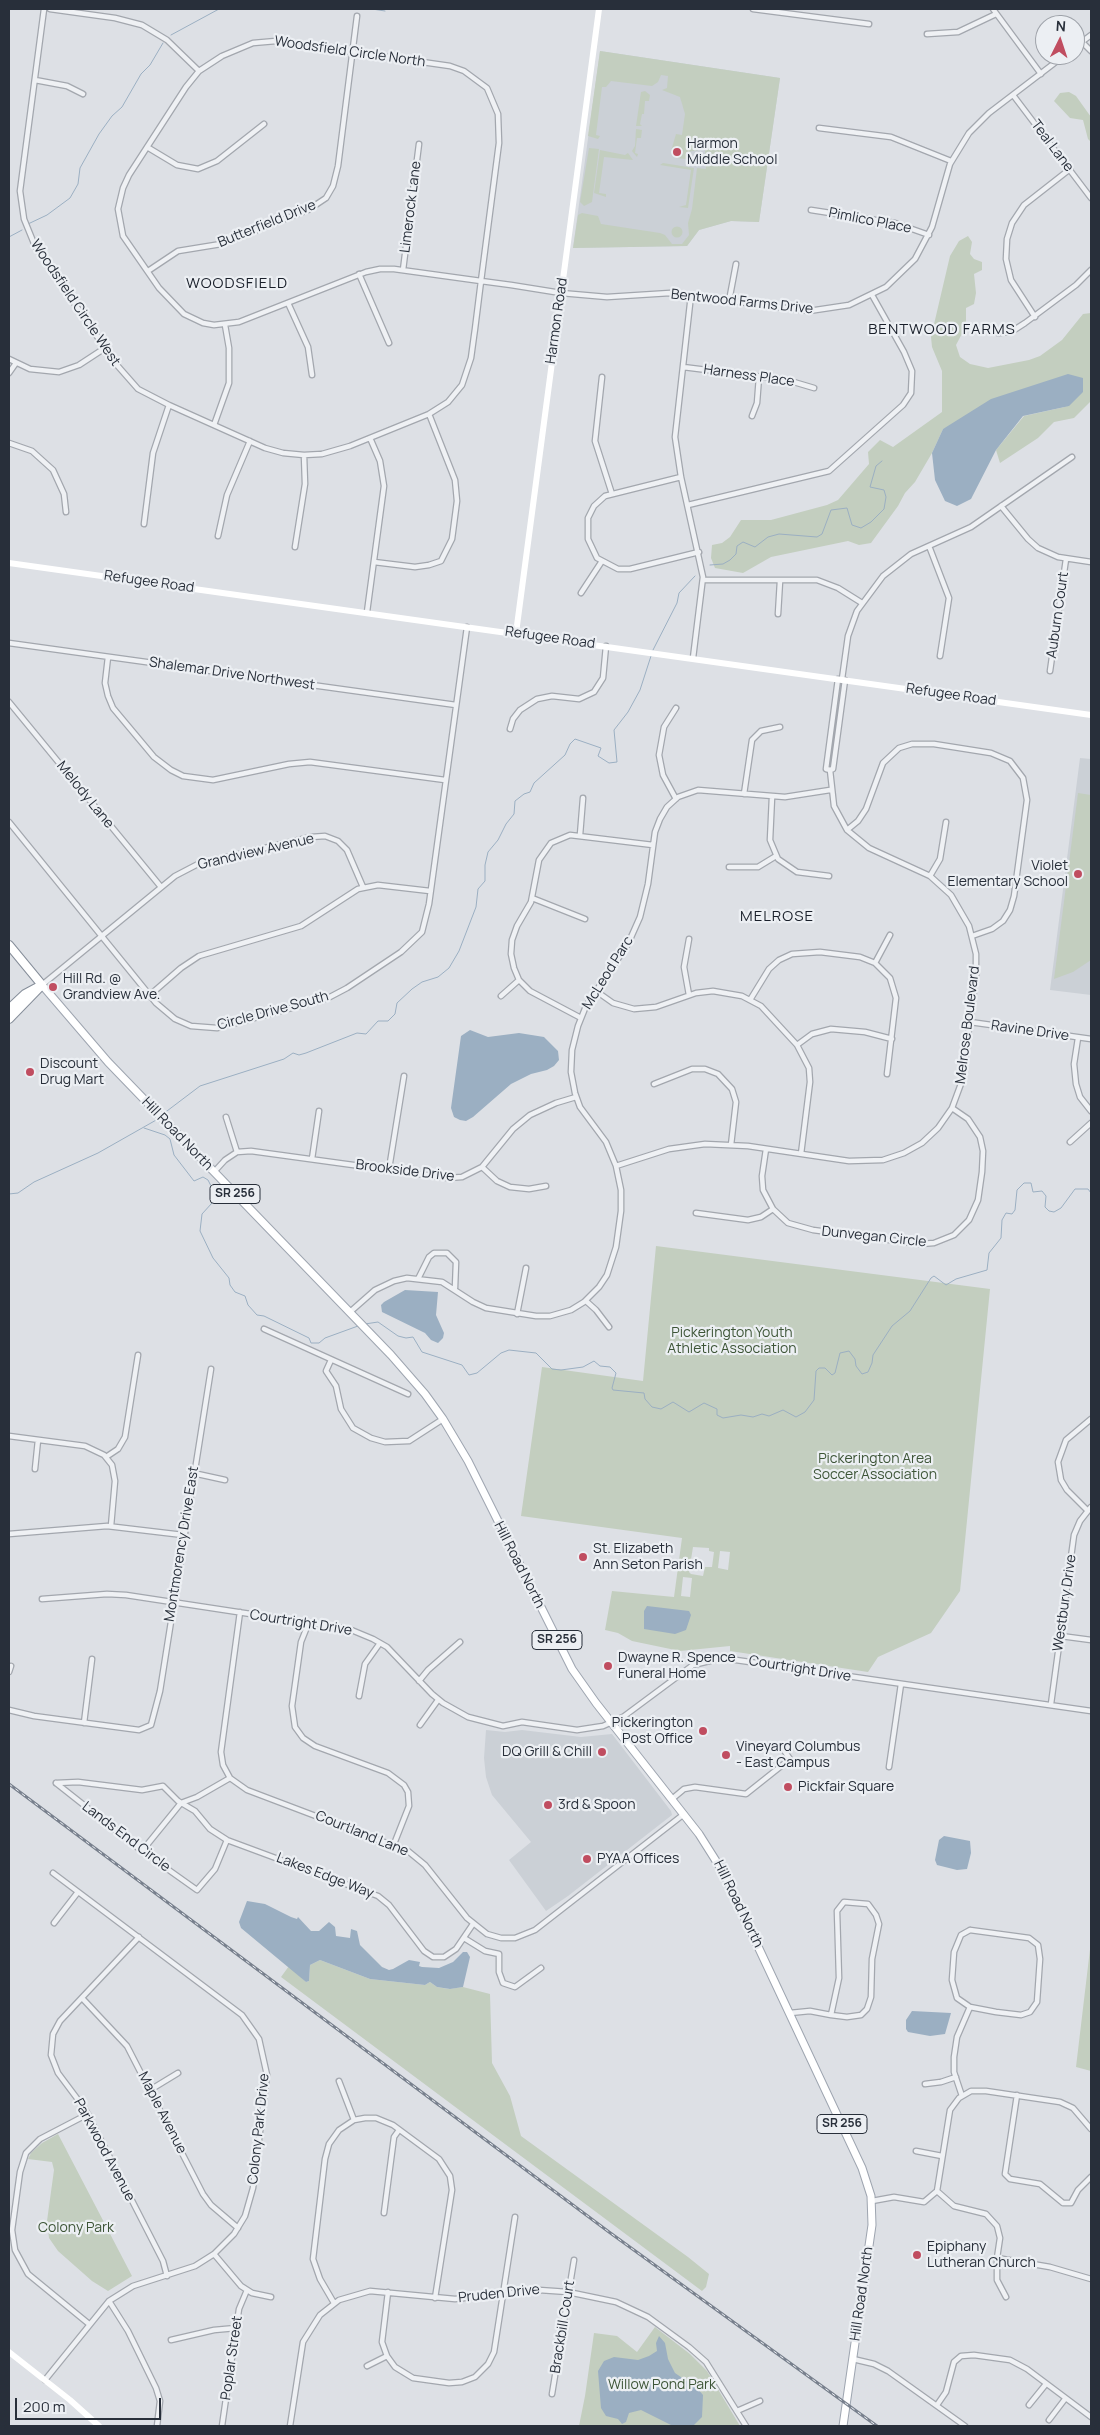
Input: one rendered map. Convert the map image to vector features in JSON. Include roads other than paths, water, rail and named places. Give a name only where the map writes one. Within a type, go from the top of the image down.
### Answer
[{"type":"highway","name":"Hill Road North","points":[[9,945],[42,985]]},
{"type":"highway","points":[[9,1009],[25,994],[42,985]]},
{"type":"highway","points":[[9,1019],[42,985]]},
{"type":"main road","name":"Harmon Road","points":[[516,633],[597,9]]},
{"type":"main road","name":"Refugee Road","points":[[9,562],[1091,715]]},
{"type":"main road","name":"Hill Road North","points":[[42,985],[102,1056],[150,1107],[411,1377],[443,1420],[472,1469],[565,1656],[584,1687],[684,1814],[723,1872],[862,2168],[872,2201],[870,2239],[843,2426]]},
{"type":"main road","points":[[9,2352],[99,2426]]},
{"type":"street","name":"Woodsfield Circle West","points":[[44,9],[21,184],[24,219],[34,246],[105,348],[134,385],[169,405],[250,442],[283,453],[304,455],[336,451],[370,438],[428,414],[454,397],[465,378],[471,358],[500,128],[491,94],[476,79]]},
{"type":"street","points":[[50,9],[115,18],[142,25],[167,40],[199,71],[125,181],[118,210],[123,236],[159,288],[184,314],[203,323],[225,325],[229,348],[229,383],[214,425]]},
{"type":"street","points":[[753,9],[869,24]]},
{"type":"street","points":[[993,9],[1040,74]]},
{"type":"street","points":[[928,34],[958,32],[996,14]]},
{"type":"street","name":"Butterfield Drive","points":[[148,271],[178,251],[221,244],[308,210],[326,198],[333,186],[338,166],[357,16]]},
{"type":"street","name":"Woodsfield Circle North","points":[[199,71],[222,56],[259,42],[282,42],[450,66],[476,79]]},
{"type":"street","name":"Bentwood Farms Drive","points":[[225,325],[252,318],[360,274],[380,269],[403,270],[561,293],[607,297],[670,293],[787,309],[816,310],[849,305],[872,295],[906,270],[929,235],[951,161],[960,144],[978,123],[1052,65]]},
{"type":"street","points":[[34,80],[67,86],[83,94]]},
{"type":"street","name":"Teal Lane","points":[[1013,95],[1091,198]]},
{"type":"street","points":[[147,146],[177,165],[198,169],[217,161],[264,124]]},
{"type":"street","points":[[818,128],[891,137],[951,161]]},
{"type":"street","name":"Limerock Lane","points":[[403,270],[419,144]]},
{"type":"street","points":[[1035,316],[1011,280],[1006,259],[1007,238],[1012,223],[1024,205],[1070,169]]},
{"type":"street","name":"Pimlico Place","points":[[811,210],[895,223],[929,235]]},
{"type":"street","points":[[729,300],[736,264]]},
{"type":"street","points":[[998,333],[1013,331],[1076,285],[1091,270]]},
{"type":"street","points":[[360,274],[389,343]]},
{"type":"street","points":[[691,295],[675,437],[681,477],[699,552],[703,580],[693,658]]},
{"type":"street","points":[[688,505],[829,471],[903,405],[911,393],[912,371],[904,352],[872,295]]},
{"type":"street","points":[[288,303],[308,347],[312,375]]},
{"type":"street","points":[[9,359],[38,371],[59,372],[79,365],[105,348]]},
{"type":"street","points":[[9,373],[16,363]]},
{"type":"street","name":"Harness Place","points":[[683,367],[801,383],[814,388]]},
{"type":"street","points":[[602,377],[595,441],[612,494]]},
{"type":"street","points":[[752,416],[757,403],[759,377]]},
{"type":"street","points":[[144,524],[152,453],[169,405]]},
{"type":"street","points":[[374,562],[422,567],[440,561],[450,546],[457,511],[456,480],[428,414]]},
{"type":"street","points":[[367,612],[384,486],[380,461],[370,438]]},
{"type":"street","points":[[218,536],[227,495],[250,442]]},
{"type":"street","points":[[9,444],[32,451],[53,470],[64,494],[66,512]]},
{"type":"street","points":[[294,547],[305,484],[304,455]]},
{"type":"street","points":[[842,679],[848,636],[862,603],[875,584],[891,568],[929,546],[971,527],[1072,456]]},
{"type":"street","points":[[681,477],[605,496],[594,506],[586,525],[590,546],[602,561],[616,568],[630,569],[699,552]]},
{"type":"street","points":[[1001,506],[1033,544],[1051,554],[1066,559],[1091,562]]},
{"type":"street","points":[[929,546],[949,598],[940,656]]},
{"type":"street","name":"Auburn Court","points":[[1050,671],[1066,559]]},
{"type":"street","points":[[581,593],[602,561]]},
{"type":"street","points":[[703,580],[825,582],[862,603]]},
{"type":"street","points":[[778,614],[780,580]]},
{"type":"street","name":"Circle Drive South","points":[[9,822],[150,995],[175,1019],[191,1026],[209,1028],[231,1025],[328,998],[348,988],[413,943],[424,925],[467,626]]},
{"type":"street","name":"Shalemar Drive Northwest","points":[[9,643],[456,705]]},
{"type":"street","points":[[510,729],[513,720],[520,710],[537,699],[552,696],[579,699],[594,692],[603,678],[606,646]]},
{"type":"street","points":[[108,657],[105,682],[113,708],[154,757],[171,770],[183,776],[213,780],[289,764],[310,762],[445,780]]},
{"type":"street","name":"Melrose Boulevard","points":[[830,770],[826,769],[842,679]]},
{"type":"street","name":"Melrose Boulevard","points":[[616,1166],[680,1146],[731,1144],[861,1162],[892,1158],[912,1149],[930,1136],[952,1108],[962,1081],[970,1022],[976,969],[972,936],[958,904],[930,876],[869,848],[847,830],[836,813],[830,790],[830,770],[833,769],[842,679]]},
{"type":"street","name":"Melody Lane","points":[[9,702],[161,887]]},
{"type":"street","points":[[676,708],[664,727],[659,755],[663,775],[676,799]]},
{"type":"street","points":[[744,794],[752,740],[760,731],[780,727]]},
{"type":"street","points":[[847,830],[858,821],[866,809],[883,763],[899,748],[912,744],[934,744],[990,753],[1010,761],[1023,778],[1027,800],[1014,896],[1010,910],[1003,921],[992,929],[972,936]]},
{"type":"street","name":"McLeod Parc","points":[[350,1312],[364,1298],[383,1286],[400,1279],[418,1278],[442,1282],[455,1288],[479,1305],[517,1314],[543,1316],[557,1314],[571,1310],[586,1300],[607,1275],[616,1247],[622,1197],[616,1166],[606,1142],[580,1107],[576,1097],[572,1079],[571,1058],[581,1018],[596,991],[628,944],[637,924],[648,884],[653,844],[660,819],[676,799],[691,791],[705,789],[785,797],[830,790]]},
{"type":"street","points":[[772,797],[770,833],[771,846],[776,856],[783,864],[794,871],[830,876]]},
{"type":"street","points":[[580,835],[583,798]]},
{"type":"street","points":[[930,876],[940,858],[946,822]]},
{"type":"street","points":[[581,1018],[536,995],[519,980],[514,968],[511,947],[517,926],[532,898],[539,860],[547,847],[563,836],[580,835],[653,844]]},
{"type":"street","name":"Grandview Avenue","points":[[42,985],[161,887],[181,872],[198,864],[325,836],[338,841],[348,850],[363,887]]},
{"type":"street","points":[[729,867],[758,867],[776,856]]},
{"type":"street","points":[[150,995],[181,968],[199,956],[301,926],[363,887],[378,884],[430,891]]},
{"type":"street","points":[[532,898],[585,919]]},
{"type":"street","points":[[875,963],[890,936]]},
{"type":"street","points":[[689,939],[684,967],[689,995]]},
{"type":"street","points":[[750,1000],[768,969],[779,960],[792,954],[820,952],[860,957],[875,963],[886,972],[895,991],[896,1012],[887,1074]]},
{"type":"street","points":[[501,996],[519,980]]},
{"type":"street","points":[[596,991],[613,1003],[634,1009],[656,1007],[689,995],[720,992],[750,1000],[765,1010],[797,1045],[806,1060],[810,1074],[801,1154]]},
{"type":"street","name":"Ravine Drive","points":[[970,1022],[1091,1040]]},
{"type":"street","points":[[797,1045],[812,1034],[831,1028],[865,1032],[892,1038]]},
{"type":"street","points":[[1078,1038],[1074,1064],[1076,1084],[1080,1097],[1091,1112]]},
{"type":"street","points":[[654,1084],[692,1068],[705,1069],[718,1074],[732,1089],[736,1102],[731,1144]]},
{"type":"street","points":[[389,1169],[404,1076]]},
{"type":"street","name":"Brookside Drive","points":[[237,1152],[258,1151],[455,1178],[469,1175],[482,1167],[524,1119],[543,1108],[576,1097]]},
{"type":"street","name":"Dunvegan Circle","points":[[773,1210],[784,1220],[804,1228],[920,1244],[934,1243],[947,1238],[967,1223],[976,1207],[983,1158],[982,1144],[977,1130],[968,1119],[952,1108]]},
{"type":"street","points":[[312,1159],[319,1111]]},
{"type":"street","points":[[214,1172],[225,1160],[237,1152],[226,1117]]},
{"type":"street","points":[[1070,1142],[1091,1123]]},
{"type":"street","points":[[696,1213],[748,1220],[761,1217],[773,1210],[766,1197],[762,1183],[766,1149]]},
{"type":"street","points":[[482,1167],[497,1181],[510,1187],[529,1189],[546,1186]]},
{"type":"street","points":[[418,1278],[429,1257],[434,1253],[448,1253],[456,1262],[455,1288]]},
{"type":"street","points":[[517,1314],[526,1268]]},
{"type":"street","points":[[586,1300],[608,1327]]},
{"type":"street","points":[[264,1329],[408,1394]]},
{"type":"street","points":[[106,1457],[118,1449],[125,1437],[138,1355]]},
{"type":"street","points":[[331,1360],[326,1371],[336,1386],[341,1409],[353,1428],[371,1438],[386,1442],[409,1440],[443,1420]]},
{"type":"street","name":"Montmorency Drive East","points":[[84,1723],[140,1730],[149,1728],[153,1719],[160,1691],[183,1535],[211,1369]]},
{"type":"street","points":[[1089,1508],[1067,1490],[1061,1480],[1058,1462],[1066,1440],[1091,1418]]},
{"type":"street","points":[[9,1436],[85,1446],[98,1450],[106,1457],[112,1465],[115,1481],[111,1526]]},
{"type":"street","points":[[35,1469],[38,1440]]},
{"type":"street","points":[[193,1474],[225,1480]]},
{"type":"street","name":"Westbury Drive","points":[[1051,1704],[1074,1535],[1089,1508]]},
{"type":"street","points":[[9,1534],[111,1526],[183,1535]]},
{"type":"street","name":"Courtright Drive","points":[[42,1599],[108,1594],[348,1629],[380,1643],[398,1657],[438,1700],[468,1717],[503,1726],[522,1722],[577,1730],[595,1728],[612,1723],[623,1718],[693,1665],[714,1659],[750,1661],[1091,1711]]},
{"type":"street","points":[[142,1851],[181,1803],[197,1797],[230,1778],[223,1765],[221,1752],[240,1612]]},
{"type":"street","points":[[309,1622],[301,1642],[292,1706],[295,1727],[303,1738],[315,1746],[382,1770],[400,1781],[408,1792],[409,1806],[394,1844]]},
{"type":"street","points":[[1060,1636],[1091,1640]]},
{"type":"street","points":[[419,1681],[428,1670],[460,1642]]},
{"type":"street","points":[[359,1696],[365,1664],[380,1643]]},
{"type":"street","points":[[9,1710],[84,1723],[92,1659]]},
{"type":"street","points":[[9,1672],[11,1666]]},
{"type":"street","points":[[889,1767],[901,1684]]},
{"type":"street","points":[[420,1725],[438,1700]]},
{"type":"street","points":[[672,1799],[684,1789],[695,1787],[746,1794],[790,1759],[784,1749]]},
{"type":"street","name":"Courtland Lane","points":[[230,1778],[247,1790],[394,1844],[420,1859],[473,1924],[487,1934],[501,1938],[515,1938],[530,1933],[684,1814]]},
{"type":"street","name":"Lakes Edge Way","points":[[56,1783],[78,1782],[142,1790],[164,1786],[181,1803],[191,1807],[210,1829],[227,1840],[378,1896],[389,1905],[424,1951],[433,1957],[444,1957],[456,1949],[473,1924]]},
{"type":"street","name":"Lands End Circle","points":[[56,1783],[142,1851],[197,1890],[215,1869],[227,1840]]},
{"type":"street","name":"Colony Park Drive","points":[[45,2380],[109,2301],[133,2286],[195,2266],[214,2254],[238,2228],[248,2209],[253,2188],[267,2088],[266,2066],[261,2045],[251,2026],[236,2010],[53,1873]]},
{"type":"street","points":[[54,1923],[78,1892]]},
{"type":"street","points":[[790,2013],[810,2011],[831,2015],[847,2017],[861,2015],[867,2010],[871,1998],[871,1967],[879,1924],[876,1915],[868,1904],[844,1902],[837,1911],[839,1978],[831,2015]]},
{"type":"street","points":[[974,1930],[1029,1938],[1034,1941],[1040,1950],[1040,1966],[1037,2002],[1030,2012],[1021,2016],[970,2007],[957,1998],[952,1980],[954,1952],[961,1935],[974,1930]]},
{"type":"street","name":"Parkwood Avenue","points":[[138,1937],[56,2028],[51,2041],[51,2055],[58,2073],[88,2114],[163,2261],[167,2276]]},
{"type":"street","points":[[464,1938],[485,1952],[499,1954],[499,1972],[503,1983],[515,1987],[541,1968]]},
{"type":"street","name":"Maple Avenue","points":[[82,1998],[120,2037],[150,2090],[203,2194],[211,2205],[238,2228]]},
{"type":"street","points":[[962,2096],[956,2077],[957,2037],[970,2007]]},
{"type":"street","points":[[150,2090],[178,2073]]},
{"type":"street","points":[[925,2084],[941,2082],[956,2077]]},
{"type":"street","points":[[339,2081],[354,2120]]},
{"type":"street","points":[[872,2201],[894,2197],[924,2202],[937,2191],[950,2110],[962,2096],[971,2092],[986,2091],[1060,2102],[1073,2108],[1091,2129]]},
{"type":"street","points":[[1017,2095],[1005,2174],[1010,2179],[1040,2184],[1063,2203],[1071,2203],[1078,2190],[1091,2177]]},
{"type":"street","points":[[88,2114],[40,2139],[26,2153],[20,2172],[12,2230],[15,2250],[28,2274],[89,2324]]},
{"type":"street","points":[[334,2303],[320,2279],[312,2255],[325,2159],[333,2138],[354,2120],[376,2118],[386,2121],[439,2160],[446,2169],[452,2184],[435,2298]]},
{"type":"street","points":[[384,2213],[394,2137],[399,2130]]},
{"type":"street","points":[[916,2151],[942,2156]]},
{"type":"street","points":[[937,2191],[954,2206],[986,2214],[997,2226],[1000,2238],[997,2258],[997,2280],[1006,2297]]},
{"type":"street","points":[[388,2292],[382,2336],[387,2356],[400,2372],[420,2379],[455,2383],[478,2375],[488,2364],[494,2352],[515,2217]]},
{"type":"street","points":[[214,2254],[236,2282],[247,2290],[272,2298]]},
{"type":"street","points":[[997,2258],[1050,2267],[1091,2279]]},
{"type":"street","name":"Brackbill Court","points":[[552,2394],[574,2260]]},
{"type":"street","name":"Poplar Street","points":[[222,2426],[239,2309],[247,2290]]},
{"type":"street","name":"Pruden Drive","points":[[291,2426],[303,2342],[315,2321],[334,2303],[362,2292],[388,2292],[435,2298],[472,2298],[539,2290],[568,2292],[616,2302],[648,2317],[706,2362],[746,2426]]},
{"type":"street","points":[[109,2301],[128,2331],[156,2388],[160,2401],[157,2426]]},
{"type":"street","points":[[171,2340],[214,2330],[236,2328]]},
{"type":"street","points":[[937,2405],[946,2392],[954,2362],[961,2356],[974,2355],[1010,2360],[1027,2369],[1091,2417]]},
{"type":"street","points":[[367,2366],[387,2356]]},
{"type":"street","points":[[853,2359],[882,2367],[965,2426]]},
{"type":"street","points":[[478,2375],[483,2381]]},
{"type":"street","points":[[1029,2405],[1046,2384]]},
{"type":"street","points":[[1049,2420],[1065,2399]]},
{"type":"street","points":[[737,2411],[760,2401]]},
{"type":"water","points":[[1068,374],[1083,378],[1083,392],[1069,406],[1023,416],[996,450],[971,499],[957,506],[945,501],[935,480],[932,453],[943,429],[991,399]]},
{"type":"water","points":[[470,1030],[488,1037],[519,1033],[544,1037],[558,1051],[559,1060],[547,1070],[531,1074],[511,1084],[473,1117],[466,1121],[460,1120],[454,1117],[451,1108],[461,1036]]},
{"type":"water","points":[[405,1290],[438,1292],[436,1315],[444,1333],[443,1338],[438,1343],[431,1340],[425,1333],[382,1312],[381,1305],[384,1302]]},
{"type":"water","points":[[647,1606],[689,1611],[691,1615],[686,1630],[675,1634],[644,1629],[644,1611]]},
{"type":"water","points":[[944,1836],[970,1841],[971,1853],[967,1869],[957,1870],[937,1865],[935,1860],[939,1840]]},
{"type":"water","points":[[247,1901],[265,1904],[291,1917],[297,1919],[298,1917],[311,1931],[319,1931],[329,1922],[335,1927],[336,1936],[350,1938],[351,1929],[357,1931],[360,1945],[382,1967],[389,1970],[409,1960],[420,1962],[419,1966],[422,1967],[439,1968],[453,1962],[463,1952],[467,1952],[470,1957],[463,1987],[450,1989],[437,1987],[430,1982],[425,1985],[370,1979],[320,1960],[310,1965],[309,1981],[306,1982],[241,1928],[239,1922]]},
{"type":"water","points":[[912,2011],[951,2013],[945,2034],[930,2036],[908,2032],[906,2020]]},
{"type":"water","points":[[659,2336],[665,2343],[668,2359],[675,2373],[697,2388],[703,2395],[702,2417],[694,2425],[673,2426],[641,2410],[629,2413],[626,2422],[622,2424],[618,2419],[606,2416],[601,2408],[598,2371],[604,2361],[614,2357],[638,2360],[649,2356],[657,2351],[656,2343]]},
{"type":"waterway","points":[[171,35],[219,9]]},
{"type":"waterway","points":[[372,9],[385,11]]},
{"type":"waterway","points":[[28,224],[47,215],[70,198],[78,184],[80,168],[99,134],[112,116],[122,107],[141,74],[150,65],[163,43]]},
{"type":"waterway","points":[[9,237],[22,230]]},
{"type":"waterway","points":[[710,565],[723,564],[730,560],[736,554],[737,546],[743,542],[755,547],[768,537],[779,534],[817,537],[822,534],[831,510],[847,508],[852,525],[861,528],[871,522],[884,509],[886,497],[884,490],[870,487],[876,466],[882,461]]},
{"type":"waterway","points":[[653,650],[677,603],[679,593],[695,576]]},
{"type":"waterway","points":[[163,1114],[200,1086],[284,1059],[293,1053],[299,1055],[357,1033],[366,1034],[378,1021],[388,1021],[395,1014],[397,1003],[412,989],[422,982],[438,977],[449,968],[459,951],[476,907],[478,889],[485,881],[485,865],[488,852],[514,814],[515,801],[530,792],[534,783],[565,755],[570,744],[575,739],[601,748],[598,756],[609,763],[617,762],[614,730],[628,712],[640,690],[651,656]]},
{"type":"waterway","points":[[9,1194],[18,1193],[34,1182],[98,1153],[158,1119]]},
{"type":"waterway","points":[[144,1128],[165,1135],[170,1139],[174,1155],[194,1181],[203,1177],[208,1180],[213,1190],[212,1203],[202,1214],[200,1231],[213,1258],[229,1278],[230,1285],[235,1292],[245,1296],[248,1305],[257,1315],[264,1316],[309,1338],[311,1343],[319,1343],[325,1338],[358,1326]]},
{"type":"waterway","points":[[365,1324],[378,1322],[398,1336],[413,1337],[422,1352],[462,1365],[469,1375],[477,1373],[501,1353],[509,1350],[536,1353],[552,1369],[561,1370],[583,1367],[594,1361],[600,1366],[610,1367],[616,1373],[613,1390],[644,1393],[645,1399],[652,1407],[661,1409],[673,1402],[689,1412],[704,1403],[717,1409],[717,1415],[723,1418],[741,1415],[753,1417],[762,1414],[769,1416],[783,1410],[796,1417],[805,1412],[814,1400],[816,1371],[819,1368],[825,1368],[832,1375],[835,1373],[840,1353],[849,1351],[862,1374],[868,1372],[873,1355],[892,1326],[910,1311],[931,1278],[934,1276],[946,1285],[956,1279],[987,1270],[989,1253],[1001,1238],[1002,1220],[1006,1213],[1012,1214],[1015,1210],[1017,1190],[1024,1183],[1031,1183],[1033,1192],[1042,1191],[1046,1196],[1045,1207],[1049,1211],[1054,1212],[1061,1208],[1075,1189],[1088,1189],[1091,1193]]},
{"type":"railway","points":[[9,1784],[609,2232],[877,2426]]},
{"type":"place","name":"Harmon Middle School","points":[[677,152]]},
{"type":"place","name":"Violet Elementary School","points":[[1078,874]]},
{"type":"place","name":"Hill Rd. @ Grandview Ave.","points":[[53,987]]},
{"type":"place","name":"Discount Drug Mart","points":[[30,1072]]},
{"type":"place","name":"St. Elizabeth Ann Seton Parish","points":[[583,1557]]},
{"type":"place","name":"Dwayne R. Spence Funeral Home","points":[[608,1666]]},
{"type":"place","name":"Pickerington Post Office","points":[[703,1731]]},
{"type":"place","name":"DQ Grill & Chill","points":[[602,1752]]},
{"type":"place","name":"Vineyard Columbus - East Campus","points":[[726,1755]]},
{"type":"place","name":"Pickfair Square","points":[[788,1787]]},
{"type":"place","name":"3rd & Spoon","points":[[548,1805]]},
{"type":"place","name":"PYAA Offices","points":[[587,1859]]},
{"type":"place","name":"Epiphany Lutheran Church","points":[[917,2255]]},
{"type":"district","name":"WOODSFIELD","points":[[237,284]]},
{"type":"district","name":"BENTWOOD FARMS","points":[[942,330]]},
{"type":"district","name":"MELROSE","points":[[777,917]]},
{"type":"park label","name":"Pickerington Youth Athletic Association","points":[[732,1342]]},
{"type":"park label","name":"Pickerington Area Soccer Association","points":[[875,1468]]},
{"type":"park label","name":"Colony Park","points":[[76,2228]]},
{"type":"park label","name":"Willow Pond Park","points":[[662,2385]]}]
